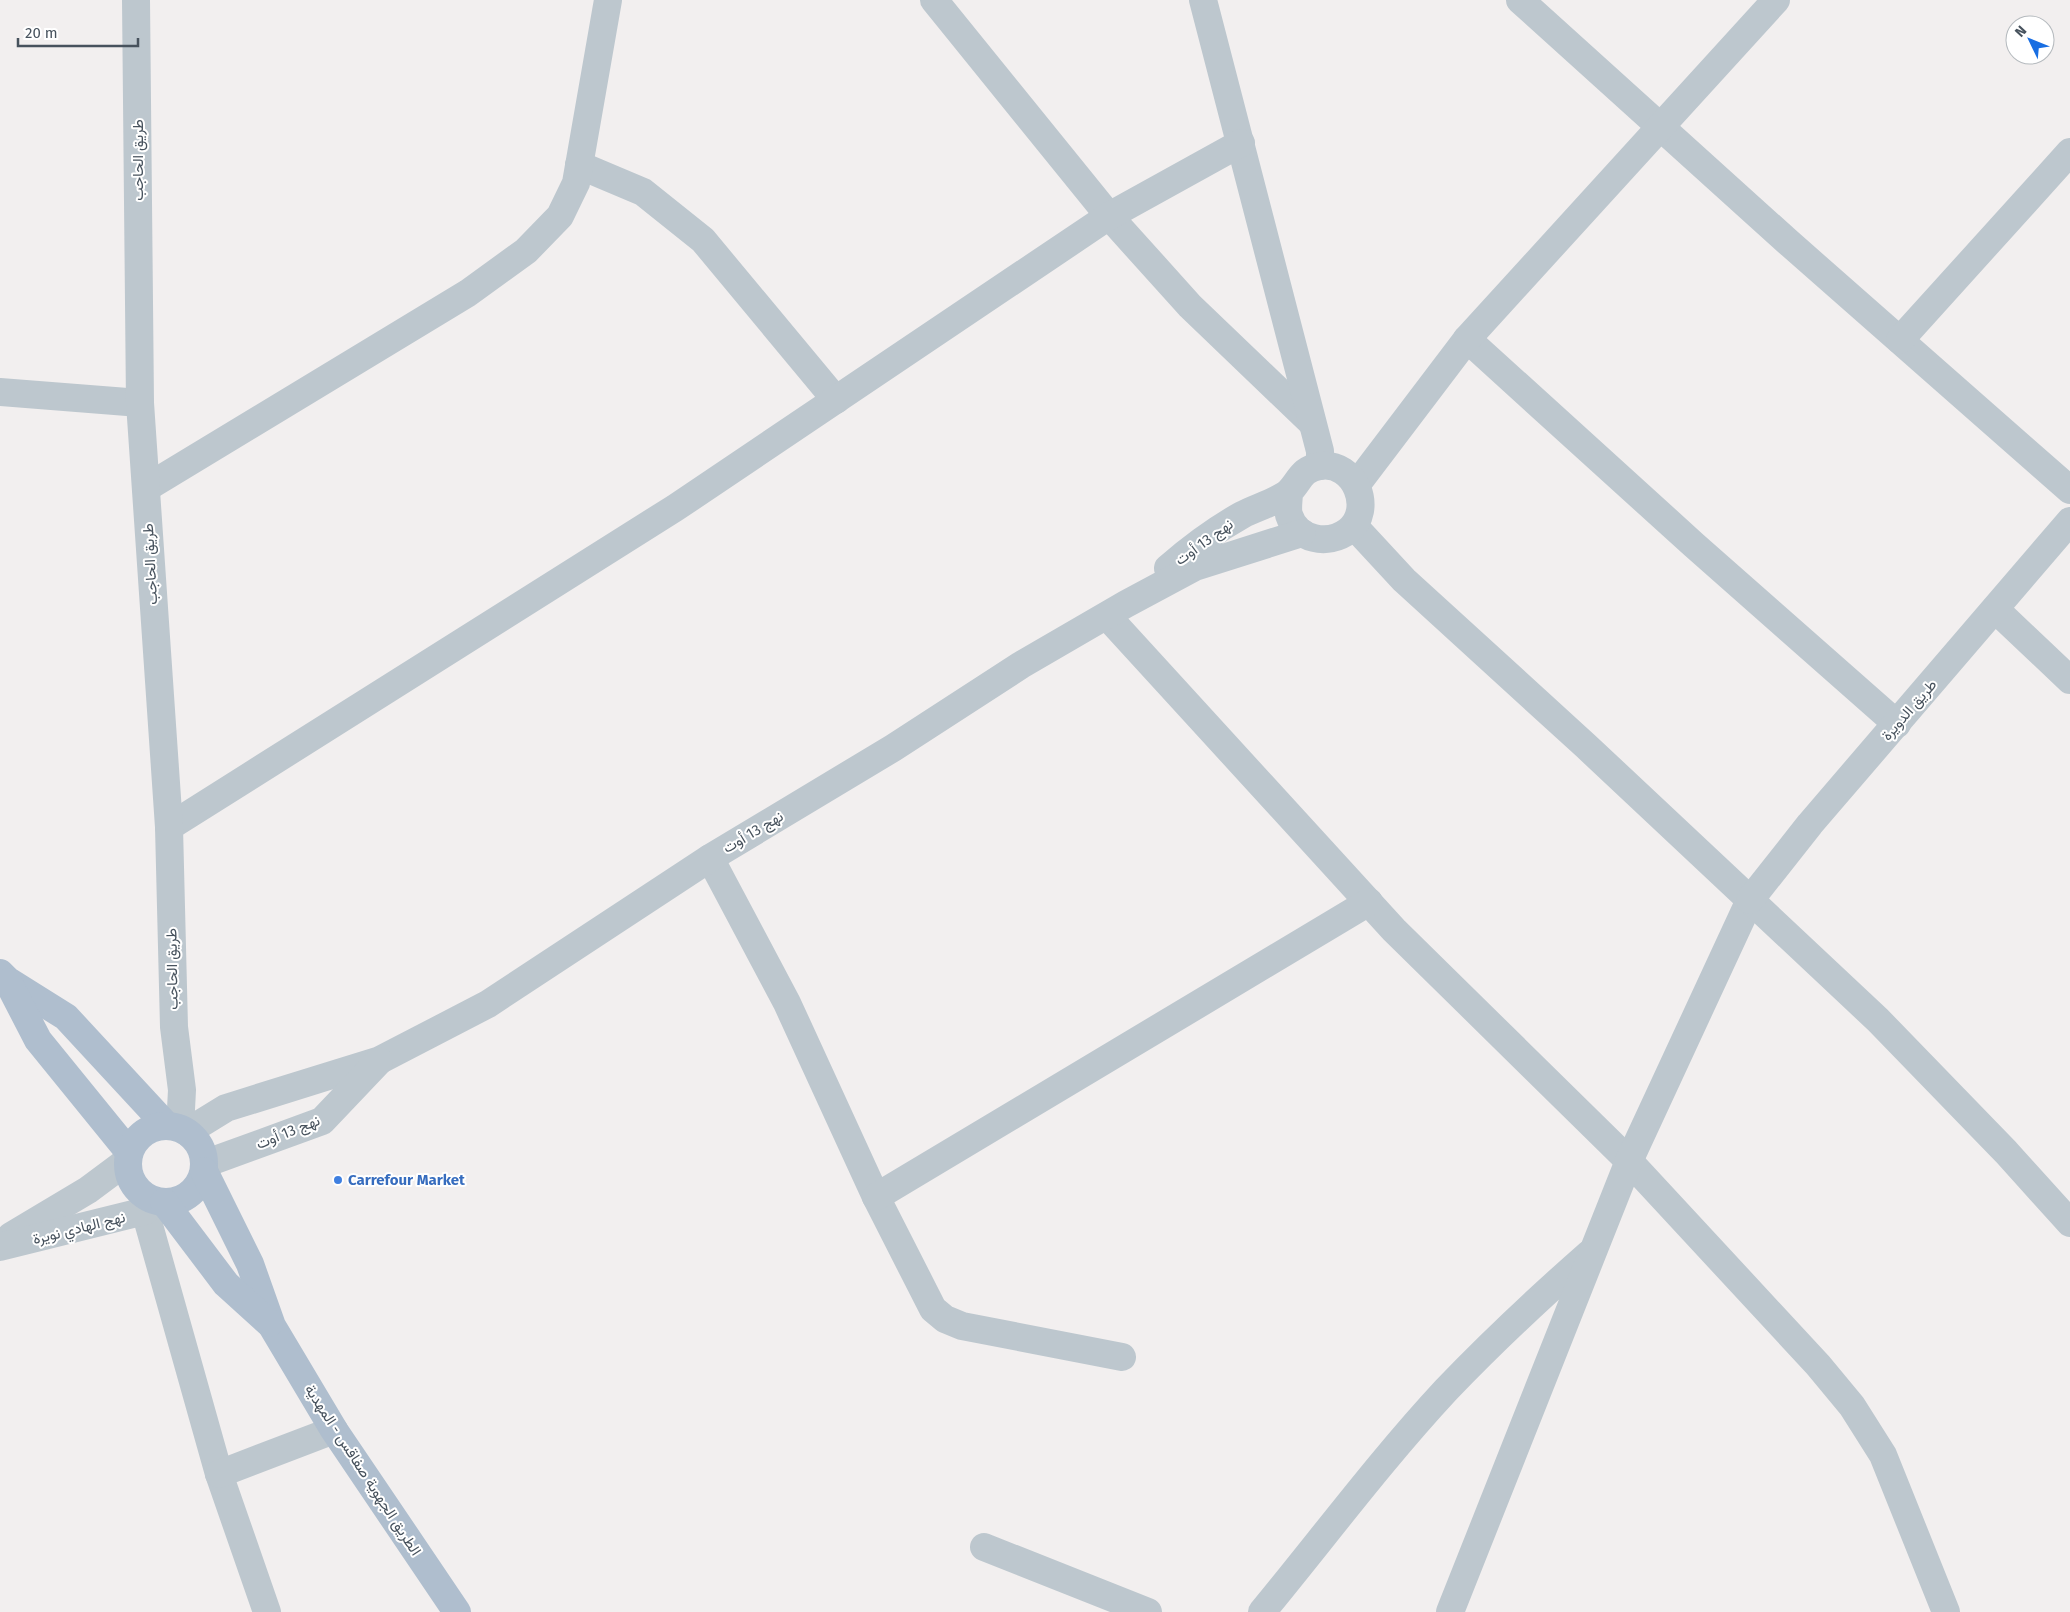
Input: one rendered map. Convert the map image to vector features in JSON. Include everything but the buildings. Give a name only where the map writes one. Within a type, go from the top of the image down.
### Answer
[{"type":"main road","name":"الطريق الجهوية صفاقس - المهدية","points":[[4,977],[66,1017],[178,1128],[200,1145],[204,1167],[250,1264],[272,1326],[334,1430],[457,1612]]},
{"type":"main road","name":"الطريق الجهوية صفاقس - المهدية","points":[[4,977],[38,1040],[128,1157],[129,1174],[134,1185],[154,1204],[226,1284],[272,1326]]},
{"type":"main road","points":[[128,1157],[135,1141],[143,1133],[178,1128]]},
{"type":"main road","points":[[154,1204],[175,1201],[194,1190],[204,1167]]},
{"type":"street","name":"طريق الحاجب","points":[[136,0],[140,404],[169,827],[174,1027],[182,1090],[178,1128]]},
{"type":"street","points":[[146,488],[468,293],[526,251],[560,216],[576,183],[608,0]]},
{"type":"street","points":[[934,0],[1109,216],[1190,306],[1311,422]]},
{"type":"street","points":[[1202,0],[1241,143],[1311,422],[1320,451],[1320,466]]},
{"type":"street","points":[[1520,0],[1660,127],[2070,490]]},
{"type":"street","points":[[1356,484],[1468,340],[1766,6]]},
{"type":"street","points":[[169,827],[675,508],[1109,216],[1241,143]]},
{"type":"street","points":[[1900,340],[2070,152]]},
{"type":"street","points":[[579,165],[643,192],[703,240],[836,400]]},
{"type":"street","points":[[1468,340],[1694,545],[1897,724]]},
{"type":"street","points":[[0,392],[140,404]]},
{"type":"street","points":[[1320,466],[1341,469],[1356,484],[1362,505],[1354,526],[1339,538],[1320,540],[1302,533],[1289,515],[1289,492],[1301,475],[1320,466]]},
{"type":"street","name":"نهج 13 أوت","points":[[1116,610],[1226,524],[1289,492]]},
{"type":"street","name":"طريق الدويرة","points":[[1450,1612],[1629,1161],[1750,900],[1810,824],[2070,521]]},
{"type":"street","points":[[1354,526],[1404,580],[1586,746],[1878,1020],[2006,1152],[2070,1223]]},
{"type":"street","name":"نهج 13 أوت","points":[[178,1128],[226,1108],[380,1060],[488,1004],[710,858],[893,748],[1021,665],[1116,610],[1195,567],[1302,533]]},
{"type":"street","points":[[1995,609],[2070,680]]},
{"type":"street","points":[[1116,610],[1394,930],[1629,1161],[1818,1365],[1852,1406],[1883,1455],[1946,1612]]},
{"type":"street","points":[[710,858],[787,1003],[876,1197],[920,1288],[933,1309],[945,1319],[962,1326],[1122,1357]]},
{"type":"street","points":[[876,1197],[1370,902]]},
{"type":"street","name":"نهج 13 أوت","points":[[204,1167],[322,1121],[380,1060]]},
{"type":"street","name":"نهج الهادي نويرة","points":[[0,1243],[88,1190],[128,1157]]},
{"type":"street","points":[[154,1204],[219,1474],[267,1612]]},
{"type":"street","name":"نهج الهادي نويرة","points":[[0,1247],[154,1204]]},
{"type":"street","points":[[1262,1612],[1446,1390],[1532,1304],[1594,1251]]},
{"type":"street","points":[[219,1474],[334,1430]]},
{"type":"street","points":[[984,1547],[1148,1612]]},
{"type":"place","name":"Carrefour Market","points":[[338,1180]]}]
